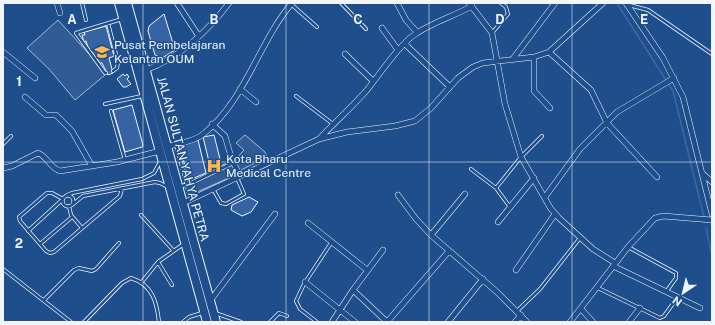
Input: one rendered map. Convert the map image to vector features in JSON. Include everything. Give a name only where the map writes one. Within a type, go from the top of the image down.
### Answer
[{"type":"highway","name":"JALAN SULTAN YAHYA PETRA","points":[[119,3],[145,95],[175,188],[186,243],[209,312],[216,322]]},
{"type":"highway","name":"JALAN SULTAN YAHYA PETRA","points":[[127,3],[146,70],[163,151]]},
{"type":"highway","name":"JALAN SULTAN YAHYA PETRA","points":[[175,188],[182,202],[210,301],[207,322]]},
{"type":"street","points":[[57,3],[60,13]]},
{"type":"street","points":[[177,3],[198,35]]},
{"type":"street","points":[[146,70],[174,57],[229,3]]},
{"type":"street","points":[[3,168],[12,166],[38,153],[42,154],[54,168],[60,171],[92,166],[163,151],[176,144],[198,137],[212,124],[240,89],[271,30],[291,3]]},
{"type":"street","points":[[397,3],[406,20],[417,32]]},
{"type":"street","points":[[512,60],[555,3]]},
{"type":"street","points":[[182,202],[319,139],[347,132],[396,126],[415,121],[431,108],[450,87],[473,67],[483,63],[534,57],[549,52],[603,3]]},
{"type":"street","points":[[626,4],[663,58],[670,80],[683,97],[710,199],[712,214]]},
{"type":"street","points":[[319,139],[358,100],[398,50],[417,32],[454,16],[471,5],[492,32],[505,104],[521,157],[556,214],[581,238],[614,265],[677,298],[700,308]]},
{"type":"street","points":[[382,28],[398,50]]},
{"type":"street","points":[[405,44],[450,87]]},
{"type":"street","points":[[3,52],[35,78]]},
{"type":"street","points":[[549,52],[591,90],[598,108],[607,123],[657,177]]},
{"type":"street","points":[[345,54],[373,81]]},
{"type":"street","points":[[534,57],[534,92],[550,108]]},
{"type":"street","points":[[545,197],[580,149],[617,112],[670,80]]},
{"type":"street","points":[[240,89],[256,102]]},
{"type":"street","points":[[25,97],[45,114],[56,115],[72,132],[92,166]]},
{"type":"street","points":[[212,124],[225,136],[238,176]]},
{"type":"street","points":[[702,173],[712,182]]},
{"type":"street","points":[[498,222],[534,178]]},
{"type":"street","points":[[431,235],[465,194]]},
{"type":"street","points":[[398,195],[416,219],[431,235],[483,279],[527,322]]},
{"type":"street","points":[[210,301],[275,214]]},
{"type":"street","points":[[516,270],[556,214]]},
{"type":"street","points":[[570,322],[628,247],[657,217],[664,216],[712,220]]},
{"type":"street","points":[[308,223],[367,270]]},
{"type":"street","points":[[332,322],[367,270],[383,250]]},
{"type":"street","points":[[353,290],[387,322],[449,251]]},
{"type":"street","points":[[448,322],[483,279]]},
{"type":"street","points":[[305,282],[355,322]]},
{"type":"street","points":[[629,322],[640,308]]},
{"type":"street","points":[[581,309],[593,322]]},
{"type":"street","points":[[515,322],[519,313]]},
{"type":"lane","points":[[82,3],[86,20]]},
{"type":"lane","points":[[291,3],[317,27]]},
{"type":"lane","points":[[341,3],[366,29]]},
{"type":"lane","points":[[492,32],[508,14],[506,7],[501,3]]},
{"type":"lane","points":[[626,4],[648,10],[712,54]]},
{"type":"lane","points":[[106,73],[76,33],[124,18]]},
{"type":"lane","points":[[108,23],[118,62],[117,68],[112,71]]},
{"type":"lane","points":[[118,62],[135,58]]},
{"type":"lane","points":[[105,104],[145,95]]},
{"type":"lane","points":[[296,96],[333,124]]},
{"type":"lane","points":[[111,111],[125,160]]},
{"type":"lane","points":[[3,144],[11,136]]},
{"type":"lane","points":[[496,188],[521,157],[542,136]]},
{"type":"lane","points":[[176,144],[187,184]]},
{"type":"lane","points":[[28,231],[66,195],[142,179],[156,170],[163,151]]},
{"type":"lane","points":[[122,188],[120,196],[54,252],[48,252],[28,231],[20,219],[21,214],[47,193],[52,193],[62,199],[64,205],[70,206],[83,196],[122,188],[155,182],[175,188],[233,163]]},
{"type":"lane","points":[[471,169],[496,188],[510,207]]},
{"type":"lane","points":[[213,188],[221,203],[226,204],[244,194],[238,176]]},
{"type":"lane","points":[[66,195],[73,198],[70,206],[72,216],[82,228]]},
{"type":"lane","points":[[141,215],[173,250]]},
{"type":"lane","points":[[40,244],[72,216]]},
{"type":"lane","points":[[519,313],[581,238]]},
{"type":"lane","points":[[317,322],[297,305],[297,296],[332,242]]},
{"type":"lane","points":[[44,300],[74,270],[79,268],[92,271],[96,269],[119,243]]},
{"type":"lane","points":[[141,283],[158,262],[173,250],[186,243]]},
{"type":"lane","points":[[628,247],[676,273],[676,278],[666,292]]},
{"type":"lane","points":[[158,262],[172,285]]},
{"type":"lane","points":[[3,269],[71,322]]},
{"type":"lane","points":[[84,322],[127,280],[131,278],[141,283],[154,297],[157,303],[159,322]]},
{"type":"lane","points":[[597,287],[662,318],[677,298]]},
{"type":"lane","points":[[183,322],[189,317],[209,312],[240,322]]},
{"type":"lane","points":[[270,322],[279,313],[287,316]]},
{"type":"lane","points":[[189,317],[190,322]]},
{"type":"shaded area","points":[[58,20],[90,55],[105,75],[75,100],[49,69],[27,48]]},
{"type":"shaded area","points":[[245,135],[265,152],[267,157],[241,170],[242,172],[188,196],[184,182],[236,159],[244,150],[236,143]]},
{"type":"building","points":[[164,14],[175,50],[162,58],[155,55],[148,31],[149,26]]},
{"type":"building","name":"Pusat Pembelajaran Kelantan OUM","points":[[106,26],[114,56],[109,58],[113,73],[108,75],[102,63],[100,63],[88,47],[86,41],[84,42],[82,35],[85,35],[84,32]]},
{"type":"building","points":[[123,74],[125,76],[127,74],[129,77],[127,79],[131,84],[126,87],[123,87],[117,79]]},
{"type":"building","points":[[132,105],[143,145],[142,147],[125,152],[113,110]]},
{"type":"building","points":[[214,135],[221,163],[210,166],[203,137]]},
{"type":"building","points":[[198,140],[206,173],[189,180],[180,148],[183,144]]},
{"type":"building","points":[[249,197],[258,202],[251,212],[242,216],[231,210],[232,205]]},
{"type":"waterway","points":[[618,5],[673,91],[704,217]]},
{"type":"waterway","points":[[706,228],[712,256]]},
{"type":"place","name":"Pusat Pembelajaran Kelantan OUM","points":[[102,52]]},
{"type":"place","name":"Kota Bharu Medical Centre","points":[[214,166]]}]
